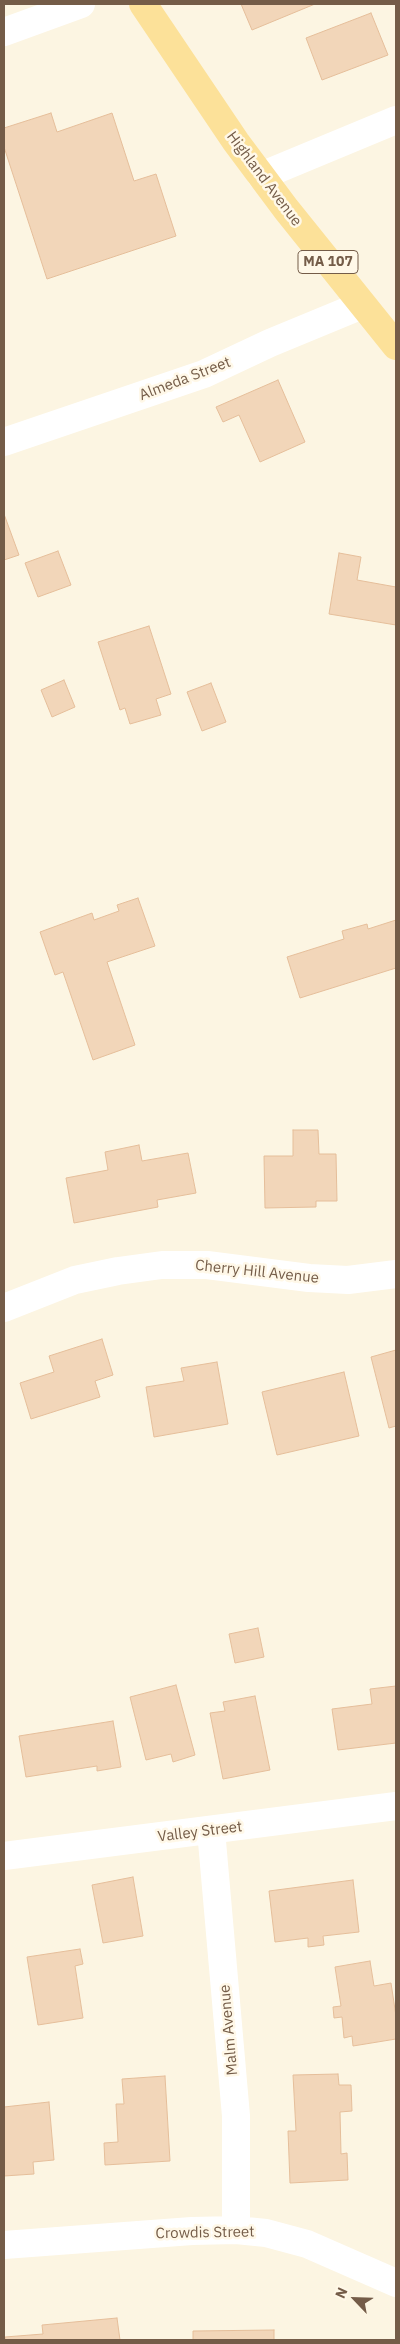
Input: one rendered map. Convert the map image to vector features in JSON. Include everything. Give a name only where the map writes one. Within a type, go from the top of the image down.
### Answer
[{"type":"main road","name":"Highland Avenue","points":[[143,4],[261,176],[396,346]]},
{"type":"street","points":[[4,32],[81,4]]},
{"type":"street","points":[[261,176],[396,120]]},
{"type":"street","name":"Almeda Street","points":[[4,442],[204,374],[270,343],[362,305]]},
{"type":"street","name":"Cherry Hill Avenue","points":[[4,1308],[75,1280],[118,1271],[162,1265],[207,1265],[309,1278],[348,1280],[396,1274]]},
{"type":"street","name":"Valley Street","points":[[4,1856],[396,1806]]},
{"type":"street","name":"Malm Avenue","points":[[211,1830],[236,2116],[236,2230]]},
{"type":"street","name":"Crowdis Street","points":[[4,2245],[145,2234],[236,2230],[266,2233],[308,2244],[396,2283]]},
{"type":"building","points":[[241,4],[315,4],[252,30]]},
{"type":"building","points":[[371,13],[388,55],[322,80],[306,38]]},
{"type":"building","points":[[51,113],[57,132],[112,113],[134,181],[156,174],[176,236],[47,279],[4,147],[4,128]]},
{"type":"building","points":[[278,380],[305,442],[260,462],[239,415],[223,422],[216,407]]},
{"type":"building","points":[[4,514],[19,555],[4,560]]},
{"type":"building","points":[[58,551],[71,585],[38,597],[25,563]]},
{"type":"building","points":[[339,553],[361,557],[357,580],[396,587],[396,625],[329,614]]},
{"type":"building","points":[[149,626],[171,694],[156,699],[161,715],[130,724],[125,708],[120,710],[98,642]]},
{"type":"building","points":[[64,680],[75,707],[52,717],[41,690]]},
{"type":"building","points":[[211,683],[226,722],[202,731],[187,692]]},
{"type":"building","points":[[138,898],[155,946],[107,962],[135,1045],[93,1060],[63,972],[55,975],[40,932],[92,913],[94,920],[119,911],[117,905]]},
{"type":"building","points":[[396,920],[396,968],[300,998],[287,957],[344,939],[342,931],[367,924],[368,929]]},
{"type":"building","points":[[293,1130],[318,1130],[319,1154],[336,1154],[337,1201],[316,1201],[316,1207],[265,1208],[264,1156],[293,1156]]},
{"type":"building","points":[[139,1145],[142,1161],[188,1153],[196,1193],[157,1200],[158,1207],[74,1223],[66,1178],[108,1170],[105,1152]]},
{"type":"building","points":[[102,1339],[113,1375],[95,1381],[100,1397],[31,1419],[20,1383],[54,1372],[49,1356]]},
{"type":"building","points":[[396,1350],[396,1426],[389,1428],[371,1357]]},
{"type":"building","points":[[217,1362],[228,1424],[154,1437],[146,1387],[184,1381],[181,1368]]},
{"type":"building","points":[[344,1372],[359,1436],[277,1455],[262,1392]]},
{"type":"building","points":[[258,1628],[264,1657],[235,1663],[229,1634]]},
{"type":"building","points":[[176,1685],[195,1755],[173,1762],[171,1754],[146,1760],[130,1697]]},
{"type":"building","points":[[396,1686],[396,1743],[338,1750],[332,1709],[372,1704],[370,1689]]},
{"type":"building","points":[[255,1696],[270,1770],[223,1779],[210,1713],[225,1711],[223,1702]]},
{"type":"building","points":[[113,1721],[121,1767],[97,1771],[97,1766],[26,1777],[19,1736]]},
{"type":"building","points":[[133,1877],[143,1936],[103,1943],[92,1885]]},
{"type":"building","points":[[353,1880],[359,1932],[323,1936],[324,1945],[308,1947],[308,1938],[275,1942],[269,1891]]},
{"type":"building","points":[[80,1949],[83,1964],[75,1966],[83,2018],[38,2025],[27,1957]]},
{"type":"building","points":[[370,1961],[374,1986],[391,1983],[396,2016],[396,2039],[353,2046],[352,2036],[344,2038],[342,2017],[334,2018],[333,2007],[341,2006],[335,1967]]},
{"type":"building","points":[[338,2074],[339,2085],[351,2085],[352,2111],[340,2112],[341,2154],[347,2153],[348,2180],[290,2183],[288,2131],[296,2131],[293,2075]]},
{"type":"building","points":[[165,2076],[170,2161],[105,2165],[104,2143],[118,2142],[116,2104],[124,2104],[122,2079]]},
{"type":"building","points":[[49,2102],[54,2160],[33,2162],[34,2174],[4,2176],[4,2107]]},
{"type":"building","points":[[117,2318],[120,2340],[5,2340],[5,2337],[43,2334],[42,2325]]},
{"type":"building","points":[[274,2330],[274,2340],[193,2340],[193,2331]]}]
